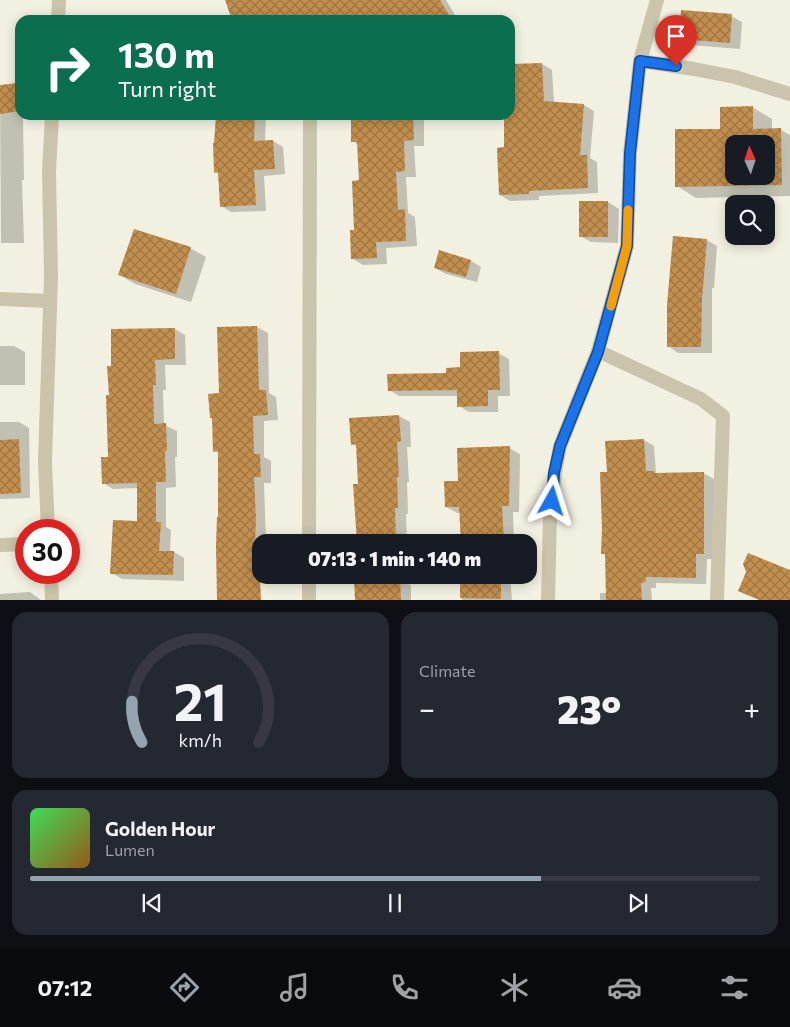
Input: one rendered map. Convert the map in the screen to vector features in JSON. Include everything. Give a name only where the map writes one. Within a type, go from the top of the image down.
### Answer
[{"type":"street","points":[[58,15],[59,0]]},
{"type":"street","points":[[548,600],[550,515],[554,473],[560,446],[598,352],[627,246],[630,153],[640,61],[657,0]]},
{"type":"street","points":[[640,61],[735,77],[790,94]]},
{"type":"street","points":[[48,519],[45,462],[50,301],[49,172],[52,120]]},
{"type":"street","points":[[309,534],[310,120]]},
{"type":"street","points":[[0,299],[50,301]]},
{"type":"street","points":[[598,352],[701,399],[723,416],[717,600]]},
{"type":"street","points":[[0,545],[15,544]]},
{"type":"street","points":[[51,584],[52,600]]},
{"type":"street","points":[[309,584],[309,600]]},
{"type":"building","points":[[225,0],[440,0],[449,15],[230,15]]},
{"type":"building","points":[[681,10],[732,14],[730,43],[679,39]]},
{"type":"building","points":[[542,63],[544,101],[584,104],[580,155],[587,155],[588,188],[529,191],[529,194],[499,195],[497,148],[504,147],[504,120],[515,120],[515,64]]},
{"type":"building","points":[[15,83],[15,112],[0,114],[0,85]]},
{"type":"building","points":[[753,106],[753,129],[781,128],[782,185],[675,187],[675,129],[720,129],[720,107]]},
{"type":"building","points":[[216,120],[255,120],[254,141],[273,140],[275,169],[254,170],[256,205],[220,207],[218,172],[214,173]]},
{"type":"building","points":[[351,120],[413,120],[414,140],[404,141],[405,171],[396,172],[398,210],[405,209],[406,241],[376,242],[377,258],[351,259],[350,230],[354,230],[352,181],[359,180],[357,142],[351,142]]},
{"type":"building","points":[[579,201],[608,201],[608,237],[579,237]]},
{"type":"building","points":[[134,229],[191,247],[176,294],[118,275]]},
{"type":"building","points":[[673,236],[707,239],[702,300],[701,347],[667,347],[667,305]]},
{"type":"building","points":[[439,250],[471,260],[466,277],[434,268]]},
{"type":"building","points":[[257,326],[259,390],[266,390],[268,415],[253,416],[254,454],[260,454],[261,477],[254,477],[256,520],[255,534],[252,534],[252,584],[260,584],[261,600],[217,600],[218,451],[213,452],[212,418],[210,418],[208,394],[219,393],[217,327]]},
{"type":"building","points":[[175,328],[175,359],[155,360],[156,385],[153,385],[154,424],[166,423],[166,482],[156,482],[156,522],[161,522],[159,551],[174,551],[173,575],[110,574],[113,520],[137,521],[137,483],[102,484],[101,457],[108,457],[106,395],[109,395],[107,366],[111,366],[111,329]]},
{"type":"building","points":[[499,351],[500,390],[488,390],[488,406],[457,407],[457,390],[388,391],[387,374],[446,373],[446,368],[460,367],[460,352]]},
{"type":"building","points":[[399,415],[401,441],[397,442],[399,477],[397,477],[398,508],[395,508],[396,534],[356,534],[353,484],[358,484],[356,444],[351,445],[349,418]]},
{"type":"building","points":[[19,439],[21,493],[0,494],[0,440]]},
{"type":"building","points":[[644,439],[646,471],[654,471],[654,473],[704,472],[704,554],[696,554],[696,578],[646,577],[646,582],[641,583],[642,600],[606,600],[605,554],[601,554],[600,472],[607,472],[605,441]]},
{"type":"building","points":[[510,446],[509,506],[502,506],[504,534],[461,534],[459,507],[445,507],[444,481],[458,481],[457,448]]},
{"type":"building","points":[[748,553],[790,570],[790,600],[759,600],[738,591],[746,572],[743,564]]},
{"type":"building","points":[[354,584],[400,584],[401,600],[355,600]]},
{"type":"building","points":[[460,584],[501,584],[501,599],[460,598]]},
{"type":"slow traffic","points":[[611,306],[627,246],[628,210]]},
{"type":"route","points":[[552,501],[554,473],[560,446],[598,352],[627,246],[630,153],[640,61],[676,66]]}]
